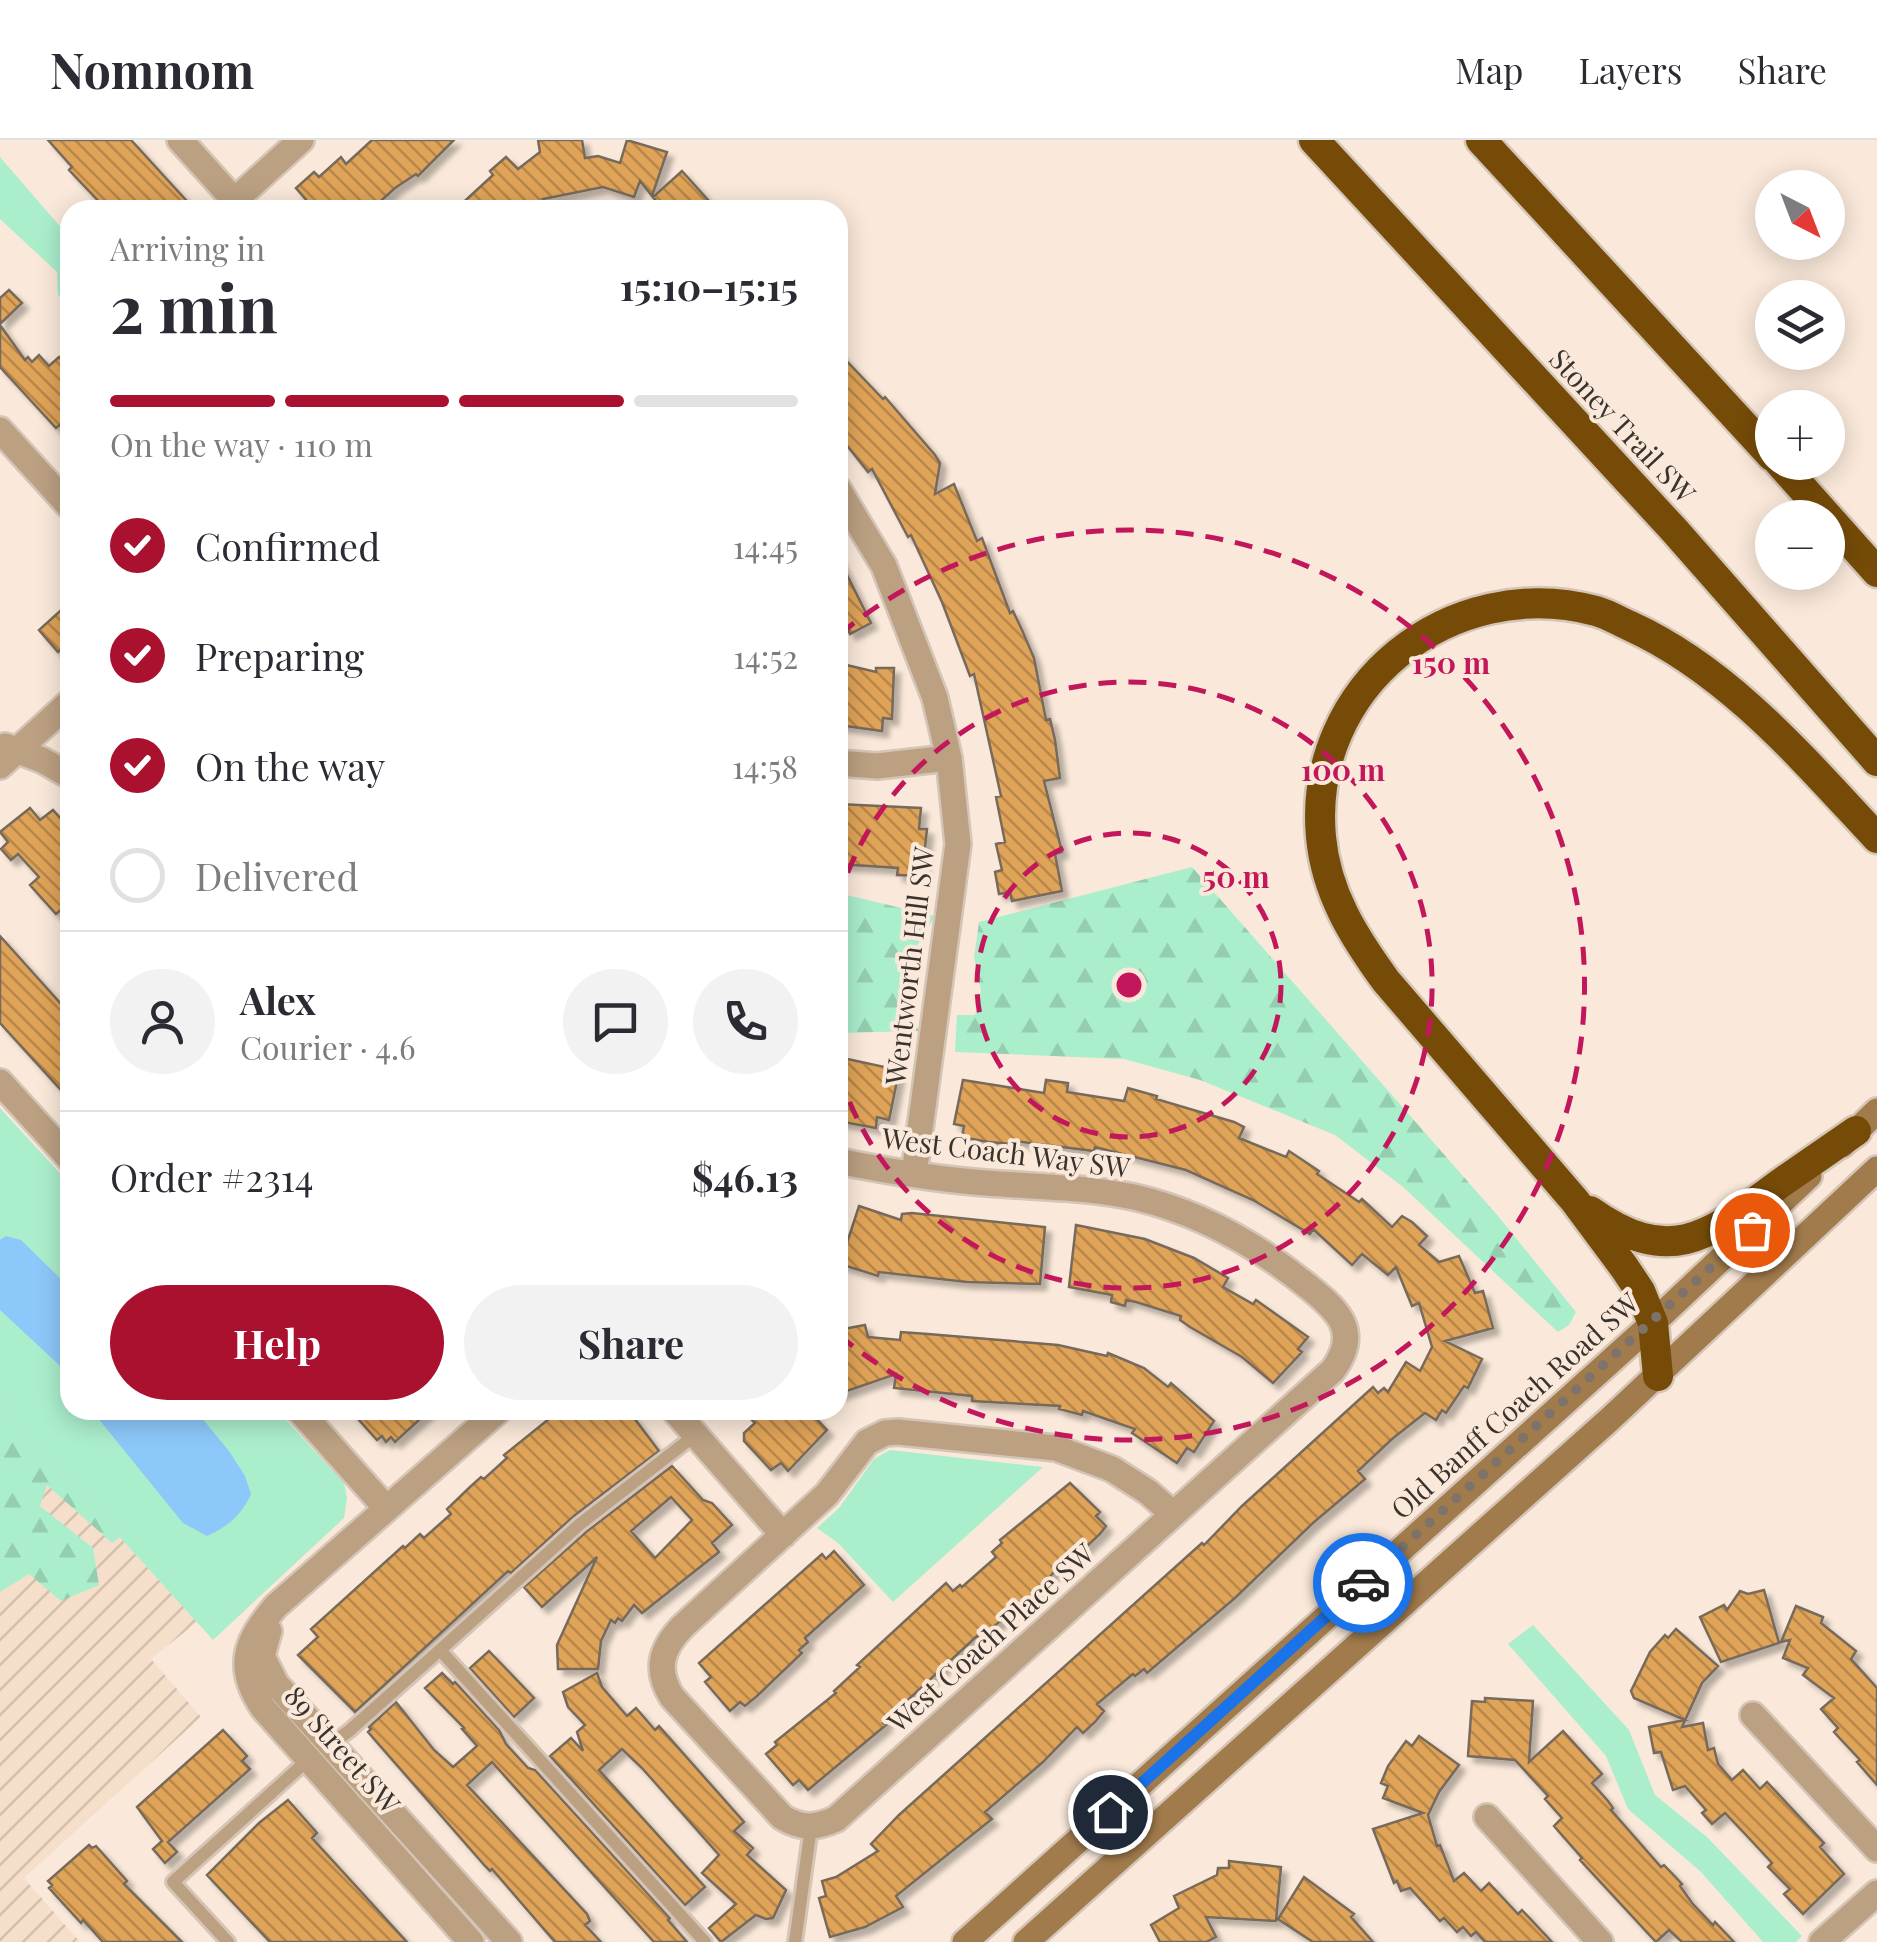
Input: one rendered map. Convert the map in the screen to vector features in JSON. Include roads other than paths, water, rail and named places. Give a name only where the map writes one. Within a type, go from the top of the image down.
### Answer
[{"type":"highway","name":"Stoney Trail SW","points":[[1314,140],[1676,531],[1877,761]]},
{"type":"highway","points":[[1481,140],[1755,438]]},
{"type":"highway","points":[[1795,480],[1877,572]]},
{"type":"highway","points":[[1658,1376],[1652,1323],[1632,1279],[1576,1201],[1386,980],[1341,912],[1320,838],[1320,793],[1330,746],[1361,693],[1394,655],[1442,622],[1502,605],[1540,603],[1597,611],[1653,637],[1706,673],[1780,735],[1877,838]]},
{"type":"highway","points":[[1576,1201],[1608,1225],[1641,1239],[1691,1238],[1711,1233],[1866,1121]]},
{"type":"main road","name":"Old Banff Coach Road SW","points":[[965,1942],[1652,1323],[1866,1121]]},
{"type":"main road","points":[[1026,1942],[1658,1376],[1877,1169]]},
{"type":"street","points":[[180,140],[233,200]]},
{"type":"street","points":[[244,200],[301,140]]},
{"type":"street","points":[[0,430],[60,496]]},
{"type":"street","name":"Wentworth Hill SW","points":[[848,506],[884,566],[934,698],[949,758],[958,844],[914,1174]]},
{"type":"street","points":[[5,754],[60,710]]},
{"type":"street","points":[[5,754],[42,760],[60,770]]},
{"type":"street","points":[[848,764],[878,766],[949,758]]},
{"type":"street","points":[[0,1082],[60,1148]]},
{"type":"street","name":"West Coach Way SW","points":[[848,1163],[972,1182],[1092,1190],[1136,1198],[1213,1225],[1282,1265],[1335,1310],[1346,1337],[1342,1358],[1333,1370],[1173,1514]]},
{"type":"street","points":[[308,1420],[386,1508]]},
{"type":"street","points":[[255,1649],[292,1592],[487,1420]]},
{"type":"street","points":[[682,1420],[783,1535]]},
{"type":"street","points":[[811,1827],[792,1824],[782,1817],[672,1697],[662,1677],[662,1653],[671,1638],[827,1494],[867,1442],[898,1432],[1056,1448],[1112,1469],[1173,1514]]},
{"type":"street","name":"West Coach Place SW","points":[[811,1827],[836,1819],[1173,1514]]},
{"type":"street","name":"89 Street SW","points":[[255,1649],[268,1674],[509,1942]]},
{"type":"street","name":"89 Street SW","points":[[255,1649],[246,1666],[256,1697],[471,1942]]},
{"type":"street","points":[[1752,1715],[1877,1849]]},
{"type":"street","points":[[1488,1817],[1600,1942]]},
{"type":"street","points":[[416,1879],[436,1861]]},
{"type":"street","points":[[1822,1942],[1877,1893]]},
{"type":"lane","points":[[228,1942],[173,1882],[308,1759],[440,1650],[580,1524],[694,1436]]},
{"type":"lane","points":[[440,1650],[704,1942]]},
{"type":"lane","points":[[795,1942],[811,1827]]},
{"type":"water","points":[[6,1236],[21,1240],[60,1278],[60,1366],[0,1310],[0,1240]]},
{"type":"water","points":[[99,1420],[203,1420],[229,1451],[251,1494],[243,1508],[207,1536],[183,1523]]}]
